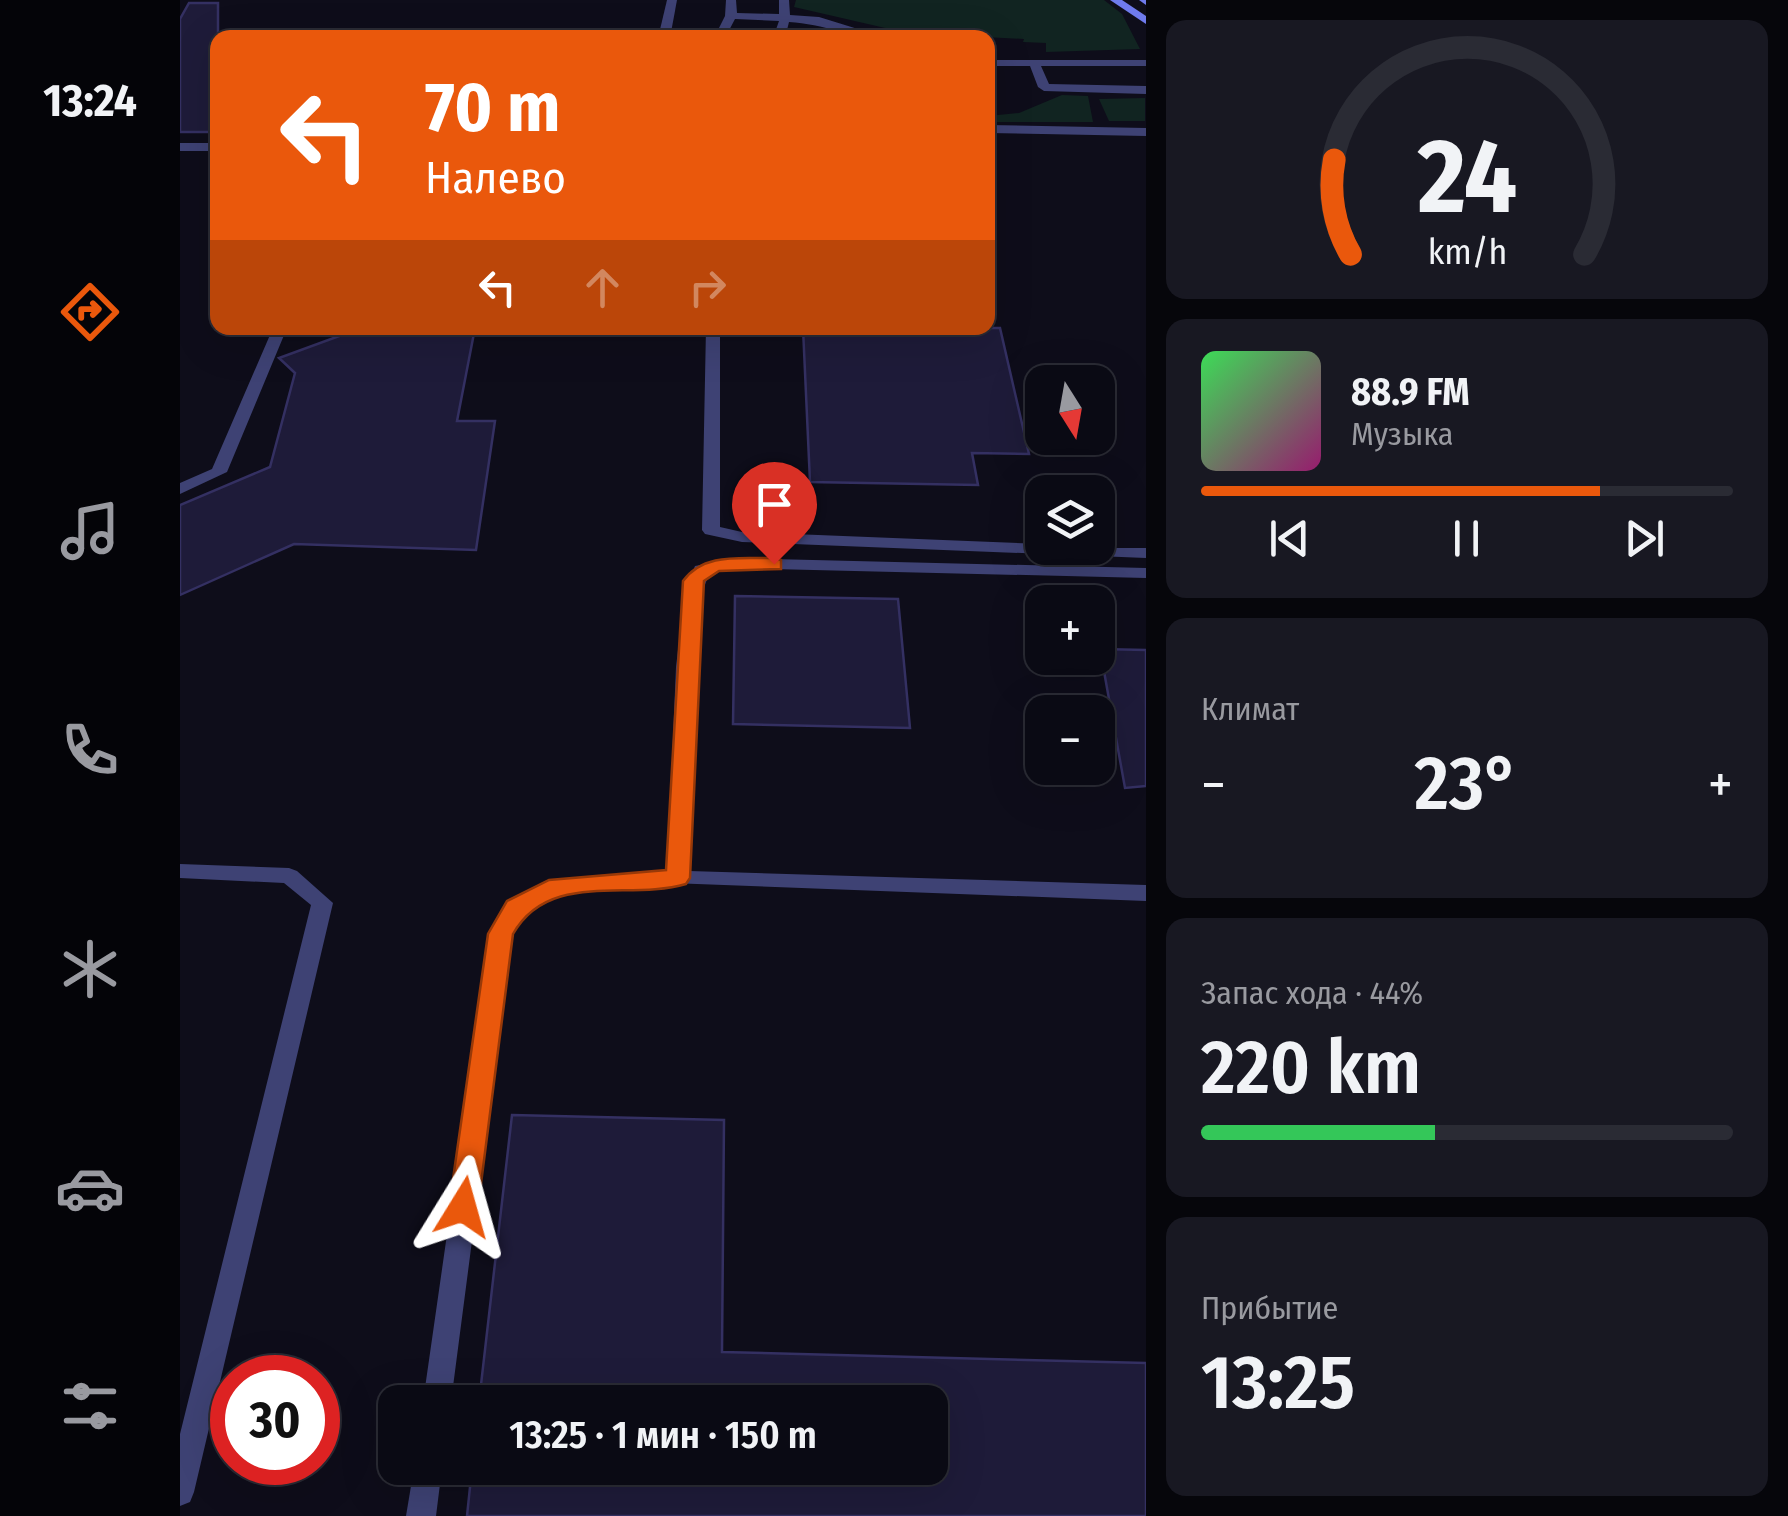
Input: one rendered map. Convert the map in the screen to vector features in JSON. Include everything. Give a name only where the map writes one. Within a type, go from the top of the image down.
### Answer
[{"type":"main road","points":[[1115,0],[1146,21]]},
{"type":"street","points":[[666,30],[672,0]]},
{"type":"street","points":[[723,30],[731,16],[731,0]]},
{"type":"street","points":[[781,30],[784,0]]},
{"type":"street","points":[[731,16],[819,20],[854,30]]},
{"type":"street","points":[[995,63],[1146,63]]},
{"type":"street","points":[[1034,63],[1044,87],[1146,90]]},
{"type":"street","points":[[995,129],[1146,132]]},
{"type":"street","points":[[180,147],[210,147]]},
{"type":"street","points":[[180,489],[220,472],[277,335]]},
{"type":"street","points":[[713,335],[711,530],[742,537],[1146,553]]},
{"type":"street","points":[[678,878],[688,634],[694,581],[701,570],[736,564],[1146,573]]},
{"type":"street","points":[[180,870],[289,876],[322,903],[180,1492]]},
{"type":"street","points":[[438,1385],[500,934],[516,907],[557,886],[678,878],[1146,893]]},
{"type":"street","points":[[421,1516],[426,1485]]},
{"type":"green space","points":[[796,0],[1104,0],[1122,14],[1140,49],[1046,52],[1046,43],[995,38],[995,30],[894,30],[794,7]]},
{"type":"green space","points":[[1062,95],[1088,96],[1093,122],[995,122],[995,115],[1019,113]]},
{"type":"green space","points":[[1145,98],[1145,121],[1109,121],[1099,99]]},
{"type":"building","points":[[189,3],[218,3],[218,30],[210,30],[210,132],[180,132],[180,19]]},
{"type":"building","points":[[995,328],[1000,328],[1025,437],[1025,454],[972,453],[978,485],[810,482],[803,335],[995,335]]},
{"type":"building","points":[[342,335],[474,335],[457,421],[495,421],[476,550],[294,544],[180,595],[180,505],[270,467],[295,373],[279,358]]},
{"type":"building","points":[[735,596],[898,599],[910,728],[733,724]]},
{"type":"building","points":[[1115,649],[1146,650],[1146,786],[1125,788],[1115,732],[1115,695],[1108,695],[1105,675],[1115,675]]},
{"type":"building","points":[[512,1115],[724,1120],[722,1352],[1146,1363],[1146,1516],[467,1516],[470,1485],[948,1485],[948,1385],[481,1385]]},
{"type":"route","points":[[463,1207],[500,934],[516,907],[557,886],[678,878],[688,634],[694,581],[701,570],[717,565],[774,564]]}]
